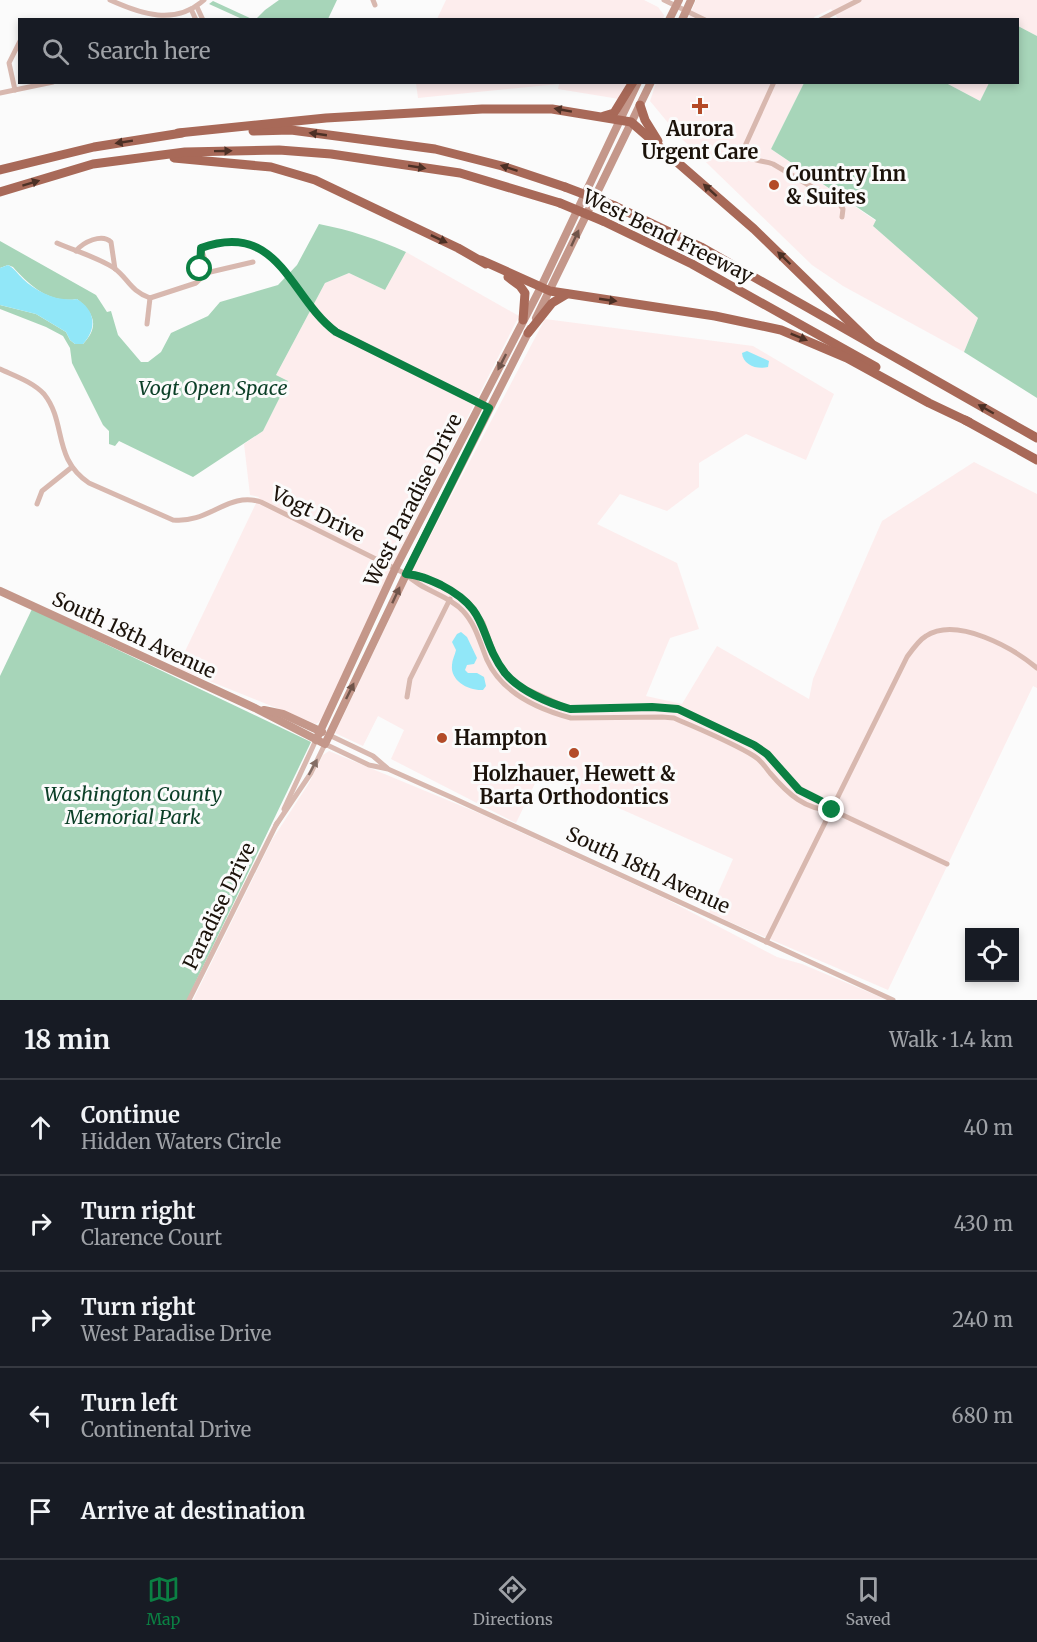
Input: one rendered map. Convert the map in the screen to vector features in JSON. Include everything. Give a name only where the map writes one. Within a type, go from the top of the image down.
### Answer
[{"type":"highway","points":[[599,117],[614,113],[632,84]]},
{"type":"highway","points":[[640,105],[645,120],[660,146]]},
{"type":"highway","points":[[178,133],[326,118],[482,108],[552,108],[631,122],[753,229],[871,343]]},
{"type":"highway","name":"West Bend Freeway","points":[[0,170],[94,147],[178,133],[291,130],[435,149],[502,166],[615,206],[701,247],[1037,438]]},
{"type":"highway","name":"West Bend Freeway","points":[[0,192],[93,164],[196,152],[279,150],[331,154],[460,173],[560,203],[603,220],[683,260],[776,311],[1037,460]]},
{"type":"highway","points":[[144,158],[189,159],[271,167],[315,180],[550,291],[715,315],[782,330],[847,358],[969,422]]},
{"type":"highway","points":[[481,260],[523,289],[526,298],[523,320]]},
{"type":"highway","points":[[528,333],[552,303],[567,294]]},
{"type":"street","points":[[110,0],[148,15],[174,14],[194,8],[204,0]]},
{"type":"street","points":[[664,0],[678,3],[686,11],[701,18]]},
{"type":"street","points":[[683,18],[691,0]]},
{"type":"street","points":[[824,18],[859,0]]},
{"type":"street","points":[[670,18],[678,3]]},
{"type":"street","points":[[194,8],[196,18]]},
{"type":"street","points":[[194,8],[202,18]]},
{"type":"street","points":[[15,90],[9,63],[18,45]]},
{"type":"street","points":[[0,93],[44,84]]},
{"type":"street","name":"West Paradise Drive","points":[[316,740],[395,569],[541,287],[637,84]]},
{"type":"street","name":"West Paradise Drive","points":[[325,744],[406,574],[550,291],[650,84]]},
{"type":"street","points":[[773,84],[745,146],[747,154],[759,162],[766,161],[774,164],[839,203],[843,209],[842,217]]},
{"type":"street","points":[[76,251],[83,243],[105,237],[111,242],[115,269]]},
{"type":"street","points":[[204,273],[200,265],[201,248],[212,244],[232,242],[262,250],[286,272],[325,324],[489,408]]},
{"type":"street","points":[[57,243],[115,269],[130,286],[150,298],[196,283],[204,273],[210,270],[253,262]]},
{"type":"street","points":[[147,324],[150,298]]},
{"type":"street","points":[[0,369],[34,386],[44,395],[56,419],[66,456],[72,467],[42,491],[37,504]]},
{"type":"street","name":"Vogt Drive","points":[[72,467],[89,483],[173,520],[183,522],[205,517],[236,501],[258,501],[406,574]]},
{"type":"street","points":[[406,574],[419,575],[455,593],[476,612],[483,623],[496,659],[506,674],[520,686],[570,709],[652,707],[678,709],[754,745],[767,754],[799,790],[821,801],[832,810],[947,864]]},
{"type":"street","points":[[406,574],[415,583],[450,600],[466,614],[475,628],[495,674],[516,695],[571,718],[674,718],[758,758],[779,784],[795,798],[818,810],[832,810]]},
{"type":"street","name":"South 18th Avenue","points":[[0,591],[255,708],[369,765],[388,769],[893,1000]]},
{"type":"street","points":[[407,697],[410,679],[455,593]]},
{"type":"street","points":[[766,942],[907,657],[925,636],[939,630],[961,630],[973,633],[1022,656],[1037,669]]},
{"type":"street","name":"South 18th Avenue","points":[[255,708],[283,714],[329,735],[373,756],[388,769]]},
{"type":"street","name":"Paradise Drive","points":[[189,1000],[316,740]]},
{"type":"street","name":"Paradise Drive","points":[[276,825],[310,773],[325,744]]},
{"type":"shaded area","points":[[446,0],[644,0],[658,7],[664,15],[663,18],[437,18]]},
{"type":"shaded area","points":[[696,0],[1037,0],[1037,36],[1019,27],[1019,18],[837,18],[831,9],[814,18],[689,18]]},
{"type":"shaded area","points":[[416,84],[559,84],[418,98]]},
{"type":"shaded area","points":[[559,84],[628,84],[619,99],[558,89]]},
{"type":"shaded area","points":[[656,84],[804,84],[771,149],[876,221],[873,226],[978,318],[964,352],[843,286],[812,265],[679,136],[650,101]]},
{"type":"shaded area","points":[[948,84],[988,84],[980,101]]},
{"type":"shaded area","points":[[406,252],[519,316],[403,544],[323,719],[316,724],[177,668],[259,497],[250,495],[244,444],[263,431],[288,381],[276,375],[325,283],[349,273],[385,290]]},
{"type":"shaded area","points":[[545,319],[753,346],[834,394],[806,460],[746,434],[699,463],[699,487],[667,511],[620,494],[597,524],[677,563],[699,629],[670,638],[646,696],[682,704],[717,646],[809,699],[813,679],[882,521],[974,462],[1037,494],[1037,688],[1033,686],[888,990],[709,913],[733,859],[540,773],[516,823],[391,759],[404,730],[378,716],[363,746],[335,733],[416,563]]},
{"type":"shaded area","points":[[329,751],[481,814],[666,899],[777,957],[802,964],[885,999],[193,1000],[272,840],[309,783],[323,755]]},
{"type":"green space","points":[[279,0],[337,0],[328,18],[257,18]]},
{"type":"green space","points":[[213,1],[250,18],[240,18],[209,4]]},
{"type":"green space","points":[[1019,27],[1037,36],[1037,398],[964,352],[978,318],[873,226],[876,220],[771,149],[804,84],[948,84],[980,101],[988,84],[1019,84]]},
{"type":"green space","name":"Vogt Open Space","points":[[319,224],[363,235],[406,252],[385,290],[349,273],[325,283],[276,375],[288,381],[263,431],[193,477],[119,441],[115,446],[109,444],[109,431],[103,425],[72,363],[70,348],[63,336],[0,309],[0,305],[36,314],[66,332],[75,344],[83,344],[92,331],[91,315],[77,299],[67,300],[49,296],[26,281],[13,267],[8,265],[0,268],[0,241],[96,295],[107,312],[111,311],[118,335],[141,362],[148,362],[161,352],[171,333],[208,316],[220,302],[278,285],[297,265]]},
{"type":"green space","name":"Washington County Memorial Park","points":[[32,609],[311,742],[187,1000],[0,1000],[0,676]]},
{"type":"water","points":[[8,265],[41,292],[62,299],[77,299],[88,308],[92,326],[83,344],[75,344],[66,332],[36,314],[0,305],[0,268]]},
{"type":"water","points":[[747,351],[769,361],[768,367],[755,367],[745,361],[742,353]]},
{"type":"water","points":[[461,632],[467,637],[477,658],[474,664],[467,665],[465,670],[484,677],[486,686],[483,690],[472,689],[462,684],[452,671],[456,650],[452,642]]},
{"type":"place","name":"Aurora Urgent Care","points":[[700,106]]},
{"type":"place","name":"Country Inn & Suites","points":[[774,185]]},
{"type":"place","name":"Hampton","points":[[442,738]]},
{"type":"place","name":"Holzhauer, Hewett & Barta Orthodontics","points":[[574,753]]},
{"type":"route","points":[[200,269],[201,248],[212,244],[232,242],[262,250],[286,272],[325,324],[336,332],[489,408],[406,574],[419,575],[453,591],[470,604],[483,623],[496,659],[506,674],[520,686],[570,709],[652,707],[678,709],[754,745],[767,754],[799,790],[821,801],[832,810]]}]
